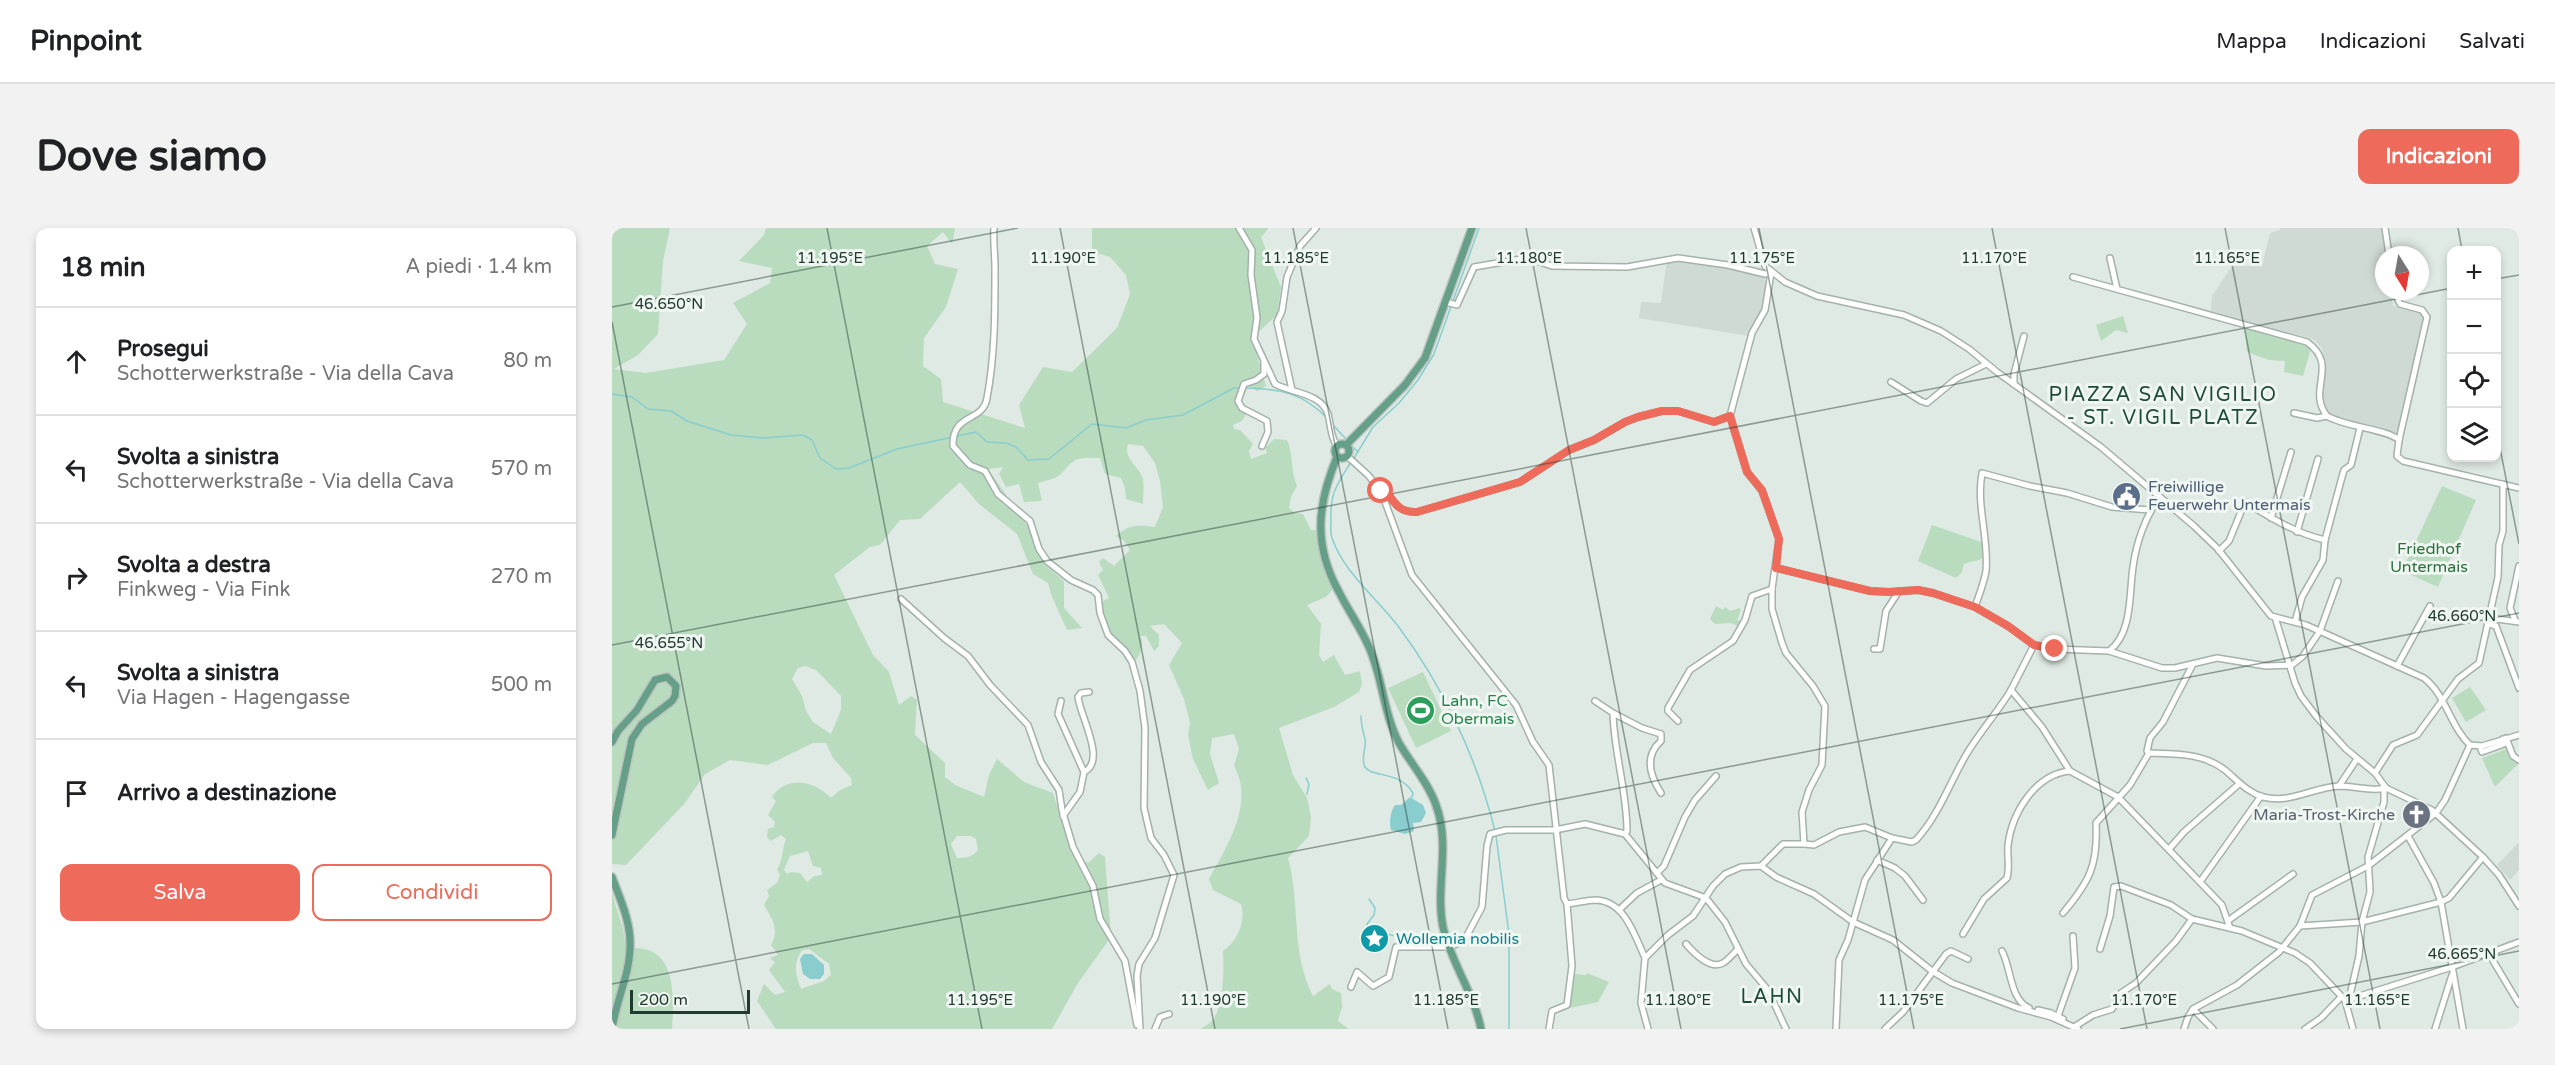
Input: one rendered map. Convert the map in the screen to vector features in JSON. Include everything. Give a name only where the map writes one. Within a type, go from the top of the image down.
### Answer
[{"type":"main road","points":[[1472,228],[1434,338],[1415,372],[1348,443],[1337,446],[1334,451],[1337,457],[1322,504],[1320,532],[1331,577],[1365,637],[1393,728],[1436,803],[1444,831],[1441,911],[1449,947],[1473,999],[1481,1029]]},
{"type":"main road","points":[[1337,457],[1351,459],[1348,443]]},
{"type":"main road","points":[[612,742],[618,731],[637,710],[655,680],[667,677],[674,682],[677,690],[672,701],[642,724],[629,746],[624,787],[612,835]]},
{"type":"main road","points":[[612,878],[627,920],[630,946],[612,1029]]},
{"type":"street","points":[[994,228],[994,356],[987,401],[982,411],[961,421],[953,441],[957,452],[970,465],[986,471],[998,494],[1030,521],[1039,549],[1047,561],[1071,580],[1093,590],[1098,595],[1100,613],[1108,635],[1129,656],[1134,668],[1145,728],[1144,808],[1151,838],[1164,855],[1174,876],[1155,938],[1139,964],[1137,976],[1140,1029]]},
{"type":"street","points":[[1239,228],[1252,250],[1251,282],[1257,314],[1253,335],[1259,352],[1275,384],[1321,403],[1337,446]]},
{"type":"street","points":[[1292,390],[1277,322],[1282,311],[1287,277],[1300,246],[1316,228]]},
{"type":"street","points":[[1754,228],[1761,257],[1771,273],[1804,292],[1904,315],[1924,322],[1956,340],[2101,447],[2138,476],[2159,498],[2194,526],[2219,551],[2269,614],[2320,631],[2424,678],[2442,699],[2470,746]]},
{"type":"street","points":[[2385,228],[2388,246]]},
{"type":"street","points":[[1447,302],[1456,305],[1474,267],[1521,259],[1573,268],[1627,267],[1678,258],[1728,265],[1765,274],[1771,273]]},
{"type":"street","points":[[2110,258],[2117,289]]},
{"type":"street","points":[[1771,273],[1765,310],[1752,333],[1730,416],[1747,472],[1762,490],[1779,539],[1772,589],[1772,609],[1786,653],[1814,686],[1825,706],[1822,765],[1809,790],[1802,812],[1804,844]]},
{"type":"street","points":[[2073,277],[2307,342],[2318,350],[2324,363],[2319,399],[2327,416]]},
{"type":"street","points":[[2398,300],[2400,304],[2422,310],[2426,314],[2399,440],[2397,453],[2399,459],[2519,488]]},
{"type":"street","points":[[2014,382],[2024,336]]},
{"type":"street","points":[[1262,446],[1268,432],[1267,421],[1239,405],[1242,388],[1264,374],[1265,361]]},
{"type":"street","points":[[1892,382],[1928,403],[1956,379],[1986,364]]},
{"type":"street","points":[[1381,491],[1386,491],[1397,507],[1405,511],[1417,512],[1520,482],[1569,450],[1638,417],[1662,411],[1678,411],[1714,422],[1730,416]]},
{"type":"street","points":[[2294,413],[2317,418],[2327,416],[2360,428],[2394,436],[2399,440]]},
{"type":"street","points":[[2295,622],[2307,585],[2323,560],[2325,540],[2344,470],[2351,465],[2360,428]]},
{"type":"street","points":[[2271,518],[2291,452]]},
{"type":"street","points":[[1351,459],[1381,491],[1412,575],[1516,705],[1533,742],[1549,765],[1552,777],[1552,810],[1564,898],[1568,904],[1572,966],[1568,1002],[1565,1007],[1552,1011],[1550,1029]]},
{"type":"street","points":[[2297,532],[2318,459]]},
{"type":"street","points":[[1975,607],[1986,569],[1986,546],[1979,502],[1982,473],[2067,493],[2112,507],[2150,510]]},
{"type":"street","points":[[2375,773],[2393,745],[2417,735],[2458,679],[2479,663],[2498,570],[2499,545],[2503,531],[2503,484]]},
{"type":"street","points":[[2109,651],[2122,634],[2131,596],[2133,568],[2150,510],[2159,498]]},
{"type":"street","points":[[2219,551],[2229,541],[2245,502],[2297,532],[2325,540]]},
{"type":"street","points":[[2489,621],[2517,621],[2510,608],[2519,566]]},
{"type":"street","points":[[1776,568],[1870,591],[1925,591],[1975,607],[2008,626],[2034,645],[2055,649],[2109,651],[2162,668],[2192,666],[2203,660],[2217,658],[2266,666],[2289,665],[2303,656],[2320,631],[2338,581]]},
{"type":"street","points":[[1678,721],[1668,711],[1668,708],[1690,670],[1733,641],[1745,620],[1752,596],[1772,589]]},
{"type":"street","points":[[1874,649],[1880,649],[1886,611],[1899,591]]},
{"type":"street","points":[[901,599],[944,638],[968,656],[990,685],[1025,720],[1041,762],[1059,790],[1063,816],[1077,859],[1093,886],[1100,918],[1126,966],[1136,1021],[1140,1029]]},
{"type":"street","points":[[2397,666],[2430,606]]},
{"type":"street","points":[[2275,617],[2289,665],[2301,696],[2310,708],[2357,759],[2375,773],[2385,788],[2436,813],[2483,857],[2499,875],[2519,906]]},
{"type":"street","points":[[2489,621],[2496,626],[2519,688]]},
{"type":"street","points":[[1645,958],[1668,935],[1693,916],[1719,880],[1732,870],[1761,866],[1783,844],[1814,844],[1839,832],[1865,827],[1892,838],[1912,842],[1925,830],[1940,808],[1965,756],[1994,718],[2034,645]]},
{"type":"street","points":[[2063,913],[2094,869],[2096,823],[2139,773],[2149,753],[2147,745],[2150,738],[2163,722],[2192,666]]},
{"type":"street","points":[[2011,690],[2042,727],[2070,771],[2118,797],[2170,848],[2222,905],[2230,928]]},
{"type":"street","points":[[1084,772],[1089,770],[1094,761],[1091,737],[1078,697],[1081,693],[1089,692]]},
{"type":"street","points":[[1061,701],[1058,714],[1084,772],[1080,792],[1063,816]]},
{"type":"street","points":[[1595,701],[1642,728],[1661,734],[1661,741],[1655,746],[1650,765],[1651,776],[1661,793]]},
{"type":"street","points":[[1613,713],[1618,766],[1625,790],[1627,822],[1625,834]]},
{"type":"street","points":[[2470,746],[2480,746],[2519,733]]},
{"type":"street","points":[[2505,738],[2513,756],[2519,760]]},
{"type":"street","points":[[2184,1029],[2193,1009],[2237,985],[2284,947],[2300,926],[2312,895],[2368,866],[2436,813],[2442,807],[2470,746]]},
{"type":"street","points":[[2149,753],[2193,755],[2204,758],[2223,769],[2239,784],[2261,796],[2288,798],[2339,786],[2375,790],[2385,788]]},
{"type":"street","points":[[2339,786],[2357,759]]},
{"type":"street","points":[[1963,934],[1984,899],[2007,878],[2009,839],[2016,816],[2031,792],[2050,775],[2070,771]]},
{"type":"street","points":[[1657,873],[1664,866],[1695,800],[1716,776]]},
{"type":"street","points":[[2170,848],[2186,830],[2239,784]]},
{"type":"street","points":[[2305,1029],[2343,998],[2350,995],[2355,977],[2362,922],[2370,892],[2368,866],[2373,838],[2384,802],[2385,788]]},
{"type":"street","points":[[2200,882],[2261,796]]},
{"type":"street","points":[[1351,987],[1357,972],[1373,986],[1389,977],[1396,947],[1449,947],[1464,941],[1482,907],[1488,836],[1496,832],[1555,830],[1585,824],[1625,834],[1665,884],[1706,898],[1725,922],[1737,950],[1768,990],[1786,1029]]},
{"type":"street","points":[[2408,836],[2442,902],[2463,1029]]},
{"type":"street","points":[[1836,1029],[1838,965],[1865,880],[1892,838]]},
{"type":"street","points":[[2300,926],[2362,922],[2442,902],[2449,898],[2483,857]]},
{"type":"street","points":[[1877,860],[1895,867],[1905,876],[1923,900]]},
{"type":"street","points":[[1761,866],[1776,877],[1805,889],[1853,922],[1893,940],[1932,971],[1967,990],[2074,1027]]},
{"type":"street","points":[[2229,920],[2293,874]]},
{"type":"street","points":[[1619,910],[1637,893],[1661,880]]},
{"type":"street","points":[[2100,950],[2116,886],[2125,887],[2171,905],[2192,919],[2230,928],[2284,947],[2310,963],[2343,998],[2353,1029]]},
{"type":"street","points":[[1568,904],[1599,900],[1619,910],[1629,922],[1645,958],[1641,1003],[1648,1029]]},
{"type":"street","points":[[2074,1027],[2093,1015],[2112,1010],[2121,993],[2136,983],[2192,919]]},
{"type":"street","points":[[2058,1016],[2075,968],[2073,936]]},
{"type":"street","points":[[2343,998],[2452,967],[2519,942]]},
{"type":"street","points":[[1686,944],[1701,959],[1717,964],[1721,964],[1737,950]]},
{"type":"street","points":[[1885,1029],[1903,1012],[1932,971],[1951,951],[1968,959]]},
{"type":"street","points":[[2002,951],[2021,1003],[2026,1007],[2058,1016],[2074,1027]]},
{"type":"street","points":[[2489,954],[2519,1004]]},
{"type":"street","points":[[2434,1029],[2453,974]]},
{"type":"street","points":[[2193,1009],[2213,1029]]},
{"type":"street","points":[[1155,1029],[1160,1017],[1169,1014]]},
{"type":"shaded area","points":[[2280,228],[2384,228],[2386,246],[2375,246],[2375,300],[2392,300],[2393,306],[2422,314],[2424,321],[2399,429],[2395,433],[2334,418],[2329,414],[2321,399],[2326,361],[2321,347],[2313,339],[2211,311],[2212,296],[2232,266],[2262,266],[2270,233]]},
{"type":"shaded area","points":[[1679,259],[1726,265],[1763,275],[1768,287],[1765,301],[1749,336],[1639,318],[1641,302],[1661,303],[1667,260]]},
{"type":"shaded area","points":[[2519,842],[2519,870],[2510,880],[2497,865]]},
{"type":"green space","points":[[612,228],[670,228],[663,261],[658,334],[638,355],[614,369],[646,373],[724,360],[747,324],[733,303],[770,283],[772,268],[739,261],[764,235],[766,228],[955,228],[952,244],[943,232],[927,246],[935,264],[958,269],[946,307],[924,338],[923,366],[941,379],[943,402],[1025,428],[1019,405],[1043,367],[1072,372],[1117,328],[1130,294],[1126,275],[1110,257],[1100,254],[1085,258],[1092,249],[1092,228],[1269,228],[1261,237],[1281,287],[1277,315],[1252,338],[1266,386],[1257,391],[1248,385],[1244,396],[1235,401],[1246,414],[1242,421],[1233,425],[1234,429],[1240,430],[1253,444],[1249,451],[1251,459],[1267,453],[1265,448],[1274,439],[1287,440],[1297,486],[1291,497],[1289,508],[1295,513],[1303,514],[1311,530],[1316,530],[1322,564],[1333,589],[1326,597],[1307,605],[1321,624],[1319,655],[1323,662],[1334,655],[1345,675],[1360,671],[1362,684],[1359,692],[1334,707],[1279,728],[1293,775],[1307,798],[1311,817],[1309,836],[1288,858],[1292,875],[1301,962],[1313,996],[1330,984],[1332,989],[1341,993],[1342,1007],[1338,1021],[1349,1029],[1200,1029],[1211,1022],[1219,1007],[1223,951],[1237,936],[1242,917],[1241,904],[1213,890],[1209,879],[1230,838],[1240,809],[1240,780],[1234,766],[1239,749],[1234,734],[1212,738],[1210,754],[1219,783],[1208,790],[1193,759],[1188,735],[1190,723],[1184,699],[1169,665],[1182,643],[1164,624],[1150,626],[1159,635],[1159,646],[1154,651],[1146,636],[1141,636],[1140,652],[1131,664],[1113,644],[1101,606],[1103,601],[1109,598],[1098,575],[1103,570],[1099,562],[1103,558],[1114,566],[1130,550],[1124,541],[1116,536],[1134,526],[1155,527],[1163,507],[1155,463],[1143,446],[1128,444],[1127,449],[1130,459],[1143,479],[1143,504],[1126,499],[1121,478],[1105,474],[1100,458],[1077,459],[1059,476],[1038,483],[1042,501],[1024,502],[1019,484],[1006,487],[999,474],[1003,467],[988,469],[1007,496],[1003,504],[1018,514],[1030,528],[1034,546],[1044,564],[1064,581],[1064,608],[1082,628],[1067,630],[1048,583],[1033,574],[1017,534],[979,504],[960,482],[920,519],[900,520],[880,545],[870,547],[834,575],[873,655],[889,672],[899,705],[911,696],[917,700],[915,735],[945,763],[945,777],[955,785],[984,797],[989,775],[997,759],[1024,782],[1053,793],[1073,854],[1088,863],[1099,853],[1105,857],[1111,937],[1078,983],[1052,1029],[776,1029],[757,1001],[764,984],[775,995],[785,992],[769,970],[775,962],[770,958],[778,955],[771,945],[775,934],[774,924],[764,905],[769,896],[767,890],[778,882],[780,875],[777,869],[786,839],[781,835],[771,841],[767,837],[768,829],[774,827],[775,822],[768,815],[776,801],[772,797],[785,785],[800,782],[809,784],[831,798],[840,790],[852,785],[851,778],[833,758],[826,743],[813,743],[768,765],[730,760],[705,774],[685,803],[626,865],[612,864]],"holes":[[[805,666],[816,670],[841,696],[841,710],[831,734],[813,722],[806,711],[802,696],[792,679],[798,668]],[[957,836],[971,836],[976,839],[978,850],[969,857],[957,858],[951,844]],[[808,851],[813,866],[821,868],[822,875],[814,876],[807,882],[800,873],[787,874],[784,870],[790,856]],[[809,949],[829,964],[831,975],[824,981],[801,989],[796,969],[802,950]]]},
{"type":"green space","points":[[2123,316],[2128,333],[2116,330],[2101,341],[2096,325]]},
{"type":"green space","points":[[2245,327],[2289,339],[2311,348],[2303,376],[2284,372],[2285,361],[2269,360],[2247,352]]},
{"type":"green space","name":"Friedhof Untermais","points":[[2442,486],[2476,500],[2438,587],[2402,571]]},
{"type":"green space","points":[[1932,525],[1984,543],[1983,558],[1964,564],[1962,572],[1956,578],[1918,561]]},
{"type":"green space","points":[[1716,606],[1723,610],[1725,607],[1730,611],[1739,608],[1741,610],[1737,620],[1743,622],[1739,626],[1730,623],[1715,624],[1710,619]]},
{"type":"green space","name":"Lahn, FC Obermais","points":[[1423,672],[1451,731],[1416,748],[1388,688]]},
{"type":"green space","points":[[2470,687],[2486,710],[2466,722],[2452,698]]},
{"type":"green space","points":[[2509,748],[2519,763],[2495,787],[2482,758]]},
{"type":"green space","points":[[612,893],[623,929],[626,949],[643,949],[655,953],[669,973],[673,1001],[672,1029],[612,1029]]},
{"type":"green space","points":[[1587,973],[1609,982],[1598,1002],[1570,1008],[1573,974],[1586,975]]},
{"type":"water","points":[[1410,797],[1423,805],[1426,813],[1421,822],[1413,823],[1414,831],[1405,834],[1391,830],[1390,817],[1393,808],[1395,805],[1401,805]]},
{"type":"water","points":[[804,954],[812,954],[824,965],[824,974],[820,979],[810,979],[803,974],[800,959]]},
{"type":"waterway","points":[[1354,458],[1373,427],[1399,403],[1418,380],[1434,354],[1479,228]]},
{"type":"waterway","points":[[957,436],[976,432],[987,442],[1006,443],[1016,447],[1028,460],[1049,459],[1092,424],[1126,428],[1146,420],[1183,415],[1234,388],[1241,388]]},
{"type":"waterway","points":[[1246,388],[1291,394],[1310,403],[1328,419]]},
{"type":"waterway","points":[[612,394],[632,397],[648,409],[671,411],[687,421],[731,435],[763,438],[803,435],[812,440],[820,458],[836,469],[849,468],[897,449],[953,437]]},
{"type":"waterway","points":[[1333,425],[1346,439]]},
{"type":"waterway","points":[[1351,445],[1358,452]]},
{"type":"waterway","points":[[1351,462],[1333,495],[1331,532],[1337,551],[1352,574],[1398,626],[1430,673],[1468,750],[1479,777],[1495,831]]},
{"type":"waterway","points":[[1361,716],[1365,742],[1363,761],[1365,767],[1401,781],[1413,793],[1412,797]]},
{"type":"waterway","points":[[1306,778],[1309,784],[1307,794]]},
{"type":"waterway","points":[[1496,836],[1509,934],[1509,1029]]},
{"type":"waterway","points":[[1369,899],[1375,908],[1374,915],[1367,924],[1370,930],[1400,937]]},
{"type":"place","name":"Freiwillige Feuerwehr Untermais","points":[[2127,496]]},
{"type":"place","name":"Lahn, FC Obermais","points":[[1420,710]]},
{"type":"place","name":"Maria-Trost-Kirche","points":[[2416,815]]},
{"type":"place","name":"Wollemia nobilis","points":[[1375,939]]},
{"type":"district","name":"PIAZZA SAN VIGILIO - ST. VIGIL PLATZ","points":[[2163,406]]},
{"type":"district","name":"LAHN","points":[[1772,997]]},
{"type":"route","points":[[1381,491],[1386,491],[1397,507],[1411,513],[1417,512],[1520,482],[1569,450],[1638,417],[1662,411],[1678,411],[1714,422],[1730,416],[1731,426],[1747,472],[1762,490],[1779,539],[1776,568],[1870,591],[1918,590],[1933,593],[1975,607],[2008,626],[2034,645],[2055,649]]}]
